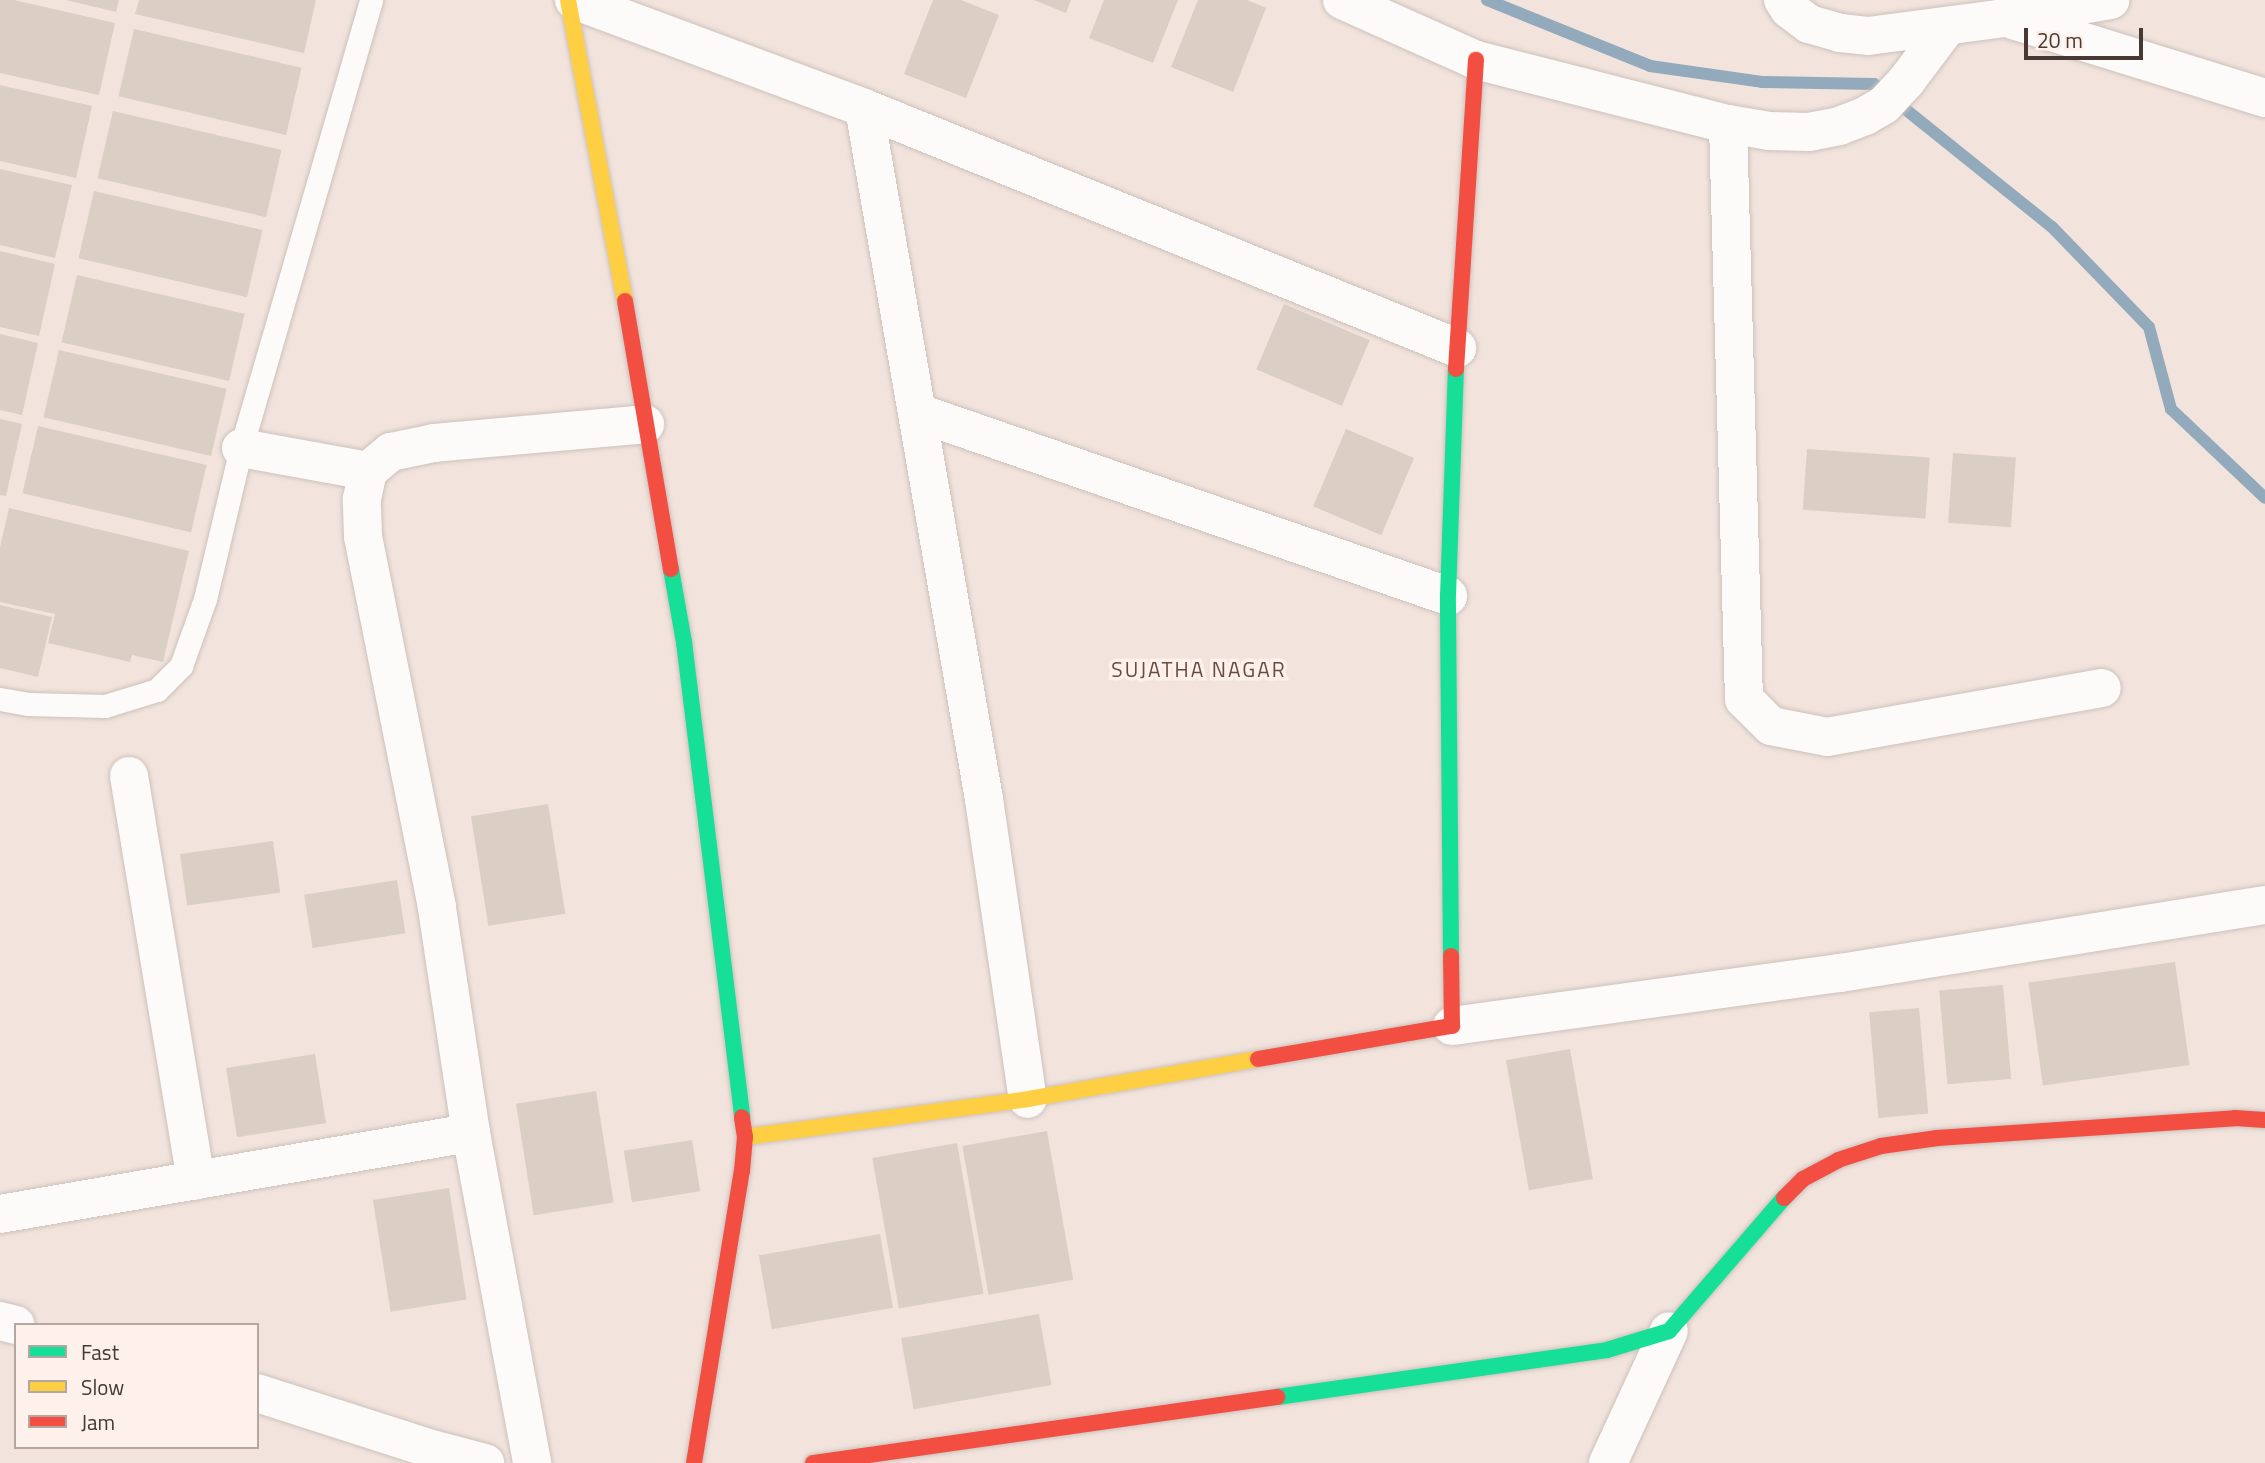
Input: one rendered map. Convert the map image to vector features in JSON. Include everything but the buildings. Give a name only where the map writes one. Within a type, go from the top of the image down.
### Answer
[{"type":"street","points":[[568,0],[619,269],[684,642],[745,1138],[742,1171],[694,1463]]},
{"type":"street","points":[[574,0],[864,108],[1457,348]]},
{"type":"street","points":[[1342,0],[1476,60],[1728,124],[1769,131],[1809,131],[1839,126],[1884,105],[1907,80],[1947,27]]},
{"type":"street","points":[[1783,0],[1789,9],[1809,23],[1840,33],[1868,36],[1947,27],[2109,0]]},
{"type":"street","points":[[2005,18],[2265,98]]},
{"type":"street","points":[[1452,1027],[1448,596],[1457,348],[1476,60]]},
{"type":"street","points":[[864,108],[985,799],[1028,1099]]},
{"type":"street","points":[[1728,124],[1744,699],[1771,726],[1828,737],[2102,688]]},
{"type":"street","points":[[919,412],[1448,596]]},
{"type":"street","points":[[531,1463],[471,1133],[437,907],[363,536],[362,499],[368,471],[391,452],[434,443],[645,424]]},
{"type":"street","points":[[241,448],[368,471]]},
{"type":"street","points":[[129,776],[196,1180]]},
{"type":"street","points":[[745,1138],[1028,1099],[1452,1027],[1840,973],[2265,905]]},
{"type":"street","points":[[1608,1463],[1669,1331],[1776,1205],[1803,1180],[1838,1160],[1881,1146],[1937,1138],[2235,1118],[2265,1120]]},
{"type":"street","points":[[0,1214],[471,1133]]},
{"type":"street","points":[[813,1463],[1607,1350],[1669,1331]]},
{"type":"street","points":[[259,1394],[435,1450],[485,1463]]},
{"type":"lane","points":[[0,699],[28,704],[105,706],[157,690],[181,666],[205,599],[241,448],[371,0]]},
{"type":"waterway","points":[[1487,0],[1650,66],[1762,82],[1874,84],[2052,227],[2149,327],[2171,409],[2265,498]]},
{"type":"traffic: fast","points":[[1451,956],[1448,596],[1456,369]]},
{"type":"traffic: fast","points":[[671,569],[684,642],[742,1117]]},
{"type":"traffic: fast","points":[[1277,1397],[1607,1350],[1669,1331],[1784,1198]]},
{"type":"traffic: slow","points":[[568,0],[625,301]]},
{"type":"traffic: slow","points":[[745,1137],[1028,1099],[1258,1059]]},
{"type":"traffic: jam","points":[[1456,369],[1476,60]]},
{"type":"traffic: jam","points":[[625,301],[671,569]]},
{"type":"traffic: jam","points":[[1258,1059],[1452,1026],[1451,956]]},
{"type":"traffic: jam","points":[[694,1463],[742,1171],[745,1137],[742,1117]]},
{"type":"traffic: jam","points":[[1784,1198],[1803,1179],[1838,1160],[1881,1146],[1937,1138],[2235,1118],[2265,1120]]},
{"type":"traffic: jam","points":[[813,1463],[1277,1397]]},
{"type":"district","name":"SUJATHA NAGAR","points":[[1199,669]]}]
